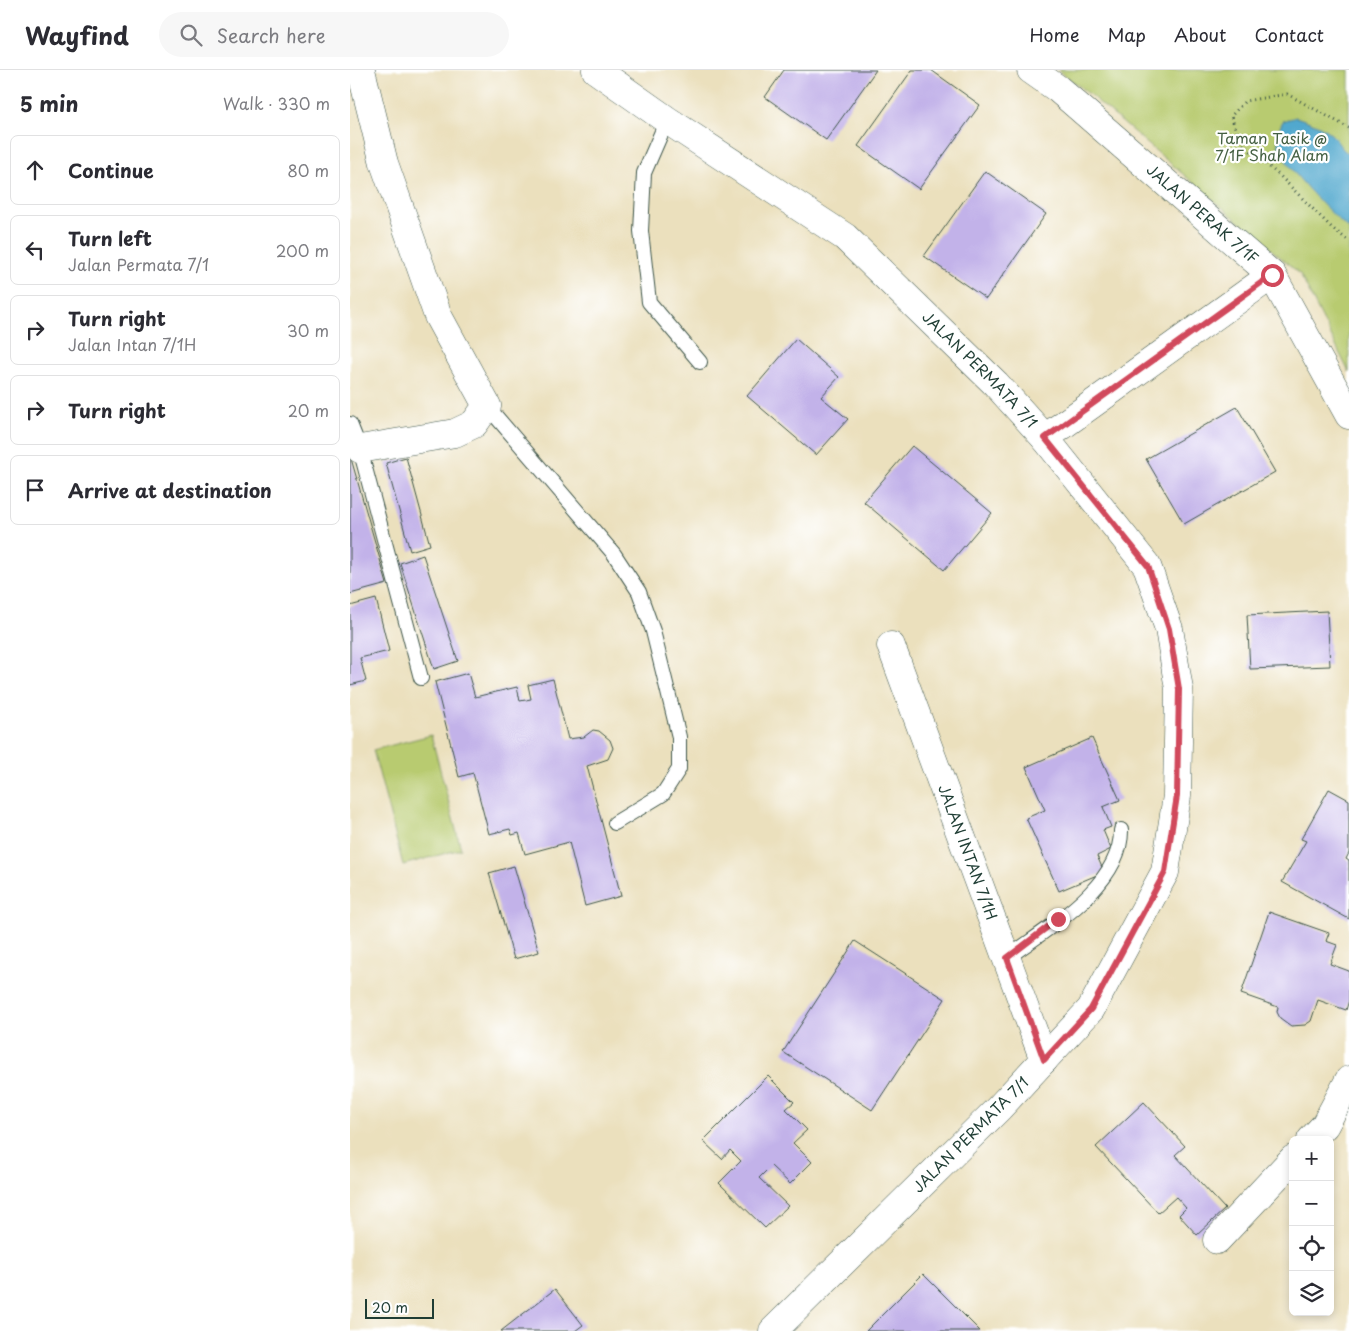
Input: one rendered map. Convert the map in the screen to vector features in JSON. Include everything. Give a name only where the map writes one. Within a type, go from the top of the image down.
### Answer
[{"type":"street","points":[[360,449],[455,433],[474,424],[487,406],[438,316],[384,163],[361,70]]},
{"type":"street","name":"JALAN PERMATA 7/1","points":[[596,70],[667,120],[845,237],[996,384],[1045,438],[1148,566],[1169,629],[1179,689],[1177,796],[1165,872],[1091,1009],[1044,1060],[773,1331]]},
{"type":"street","name":"JALAN PERAK 7/1F","points":[[1032,70],[1058,90],[1272,275],[1349,415]]},
{"type":"street","points":[[1045,438],[1272,275]]},
{"type":"street","name":"JALAN INTAN 7/1H","points":[[891,646],[1044,1060]]},
{"type":"street","points":[[1315,1136],[1325,1125],[1349,1080]]},
{"type":"street","points":[[1217,1240],[1289,1163]]},
{"type":"lane","points":[[667,120],[644,173],[641,230],[649,302],[700,362]]},
{"type":"lane","points":[[487,406],[614,554],[639,592],[653,630],[679,737],[679,769],[663,794],[615,823]]},
{"type":"lane","points":[[350,424],[360,449],[421,678]]},
{"type":"lane","points":[[1007,958],[1058,919],[1100,883],[1111,869],[1120,852],[1121,830]]},
{"type":"path","points":[[1349,128],[1287,94],[1246,101],[1231,116],[1240,142],[1280,176],[1332,228],[1349,241]]},
{"type":"green space","name":"Taman Tasik @ 7/1F Shah Alam","points":[[1058,70],[1349,70],[1349,372],[1300,274],[1088,93]]},
{"type":"green space","points":[[431,735],[461,849],[403,865],[373,750]]},
{"type":"water","points":[[1296,117],[1325,129],[1349,154],[1349,229],[1309,190],[1283,156],[1278,144],[1279,130],[1283,121]]},
{"type":"building","points":[[784,70],[876,70],[826,140],[765,97]]},
{"type":"building","points":[[912,70],[931,70],[980,105],[919,189],[858,146]]},
{"type":"building","points":[[985,171],[1046,214],[986,299],[924,256]]},
{"type":"building","points":[[796,339],[839,377],[821,397],[848,419],[816,455],[747,396]]},
{"type":"building","points":[[1237,407],[1275,472],[1184,524],[1146,459]]},
{"type":"building","points":[[912,446],[992,513],[944,570],[864,502]]},
{"type":"building","points":[[350,455],[387,584],[350,594]]},
{"type":"building","points":[[406,457],[430,545],[410,551],[386,463]]},
{"type":"building","points":[[423,555],[458,661],[434,669],[400,563]]},
{"type":"building","points":[[376,599],[389,651],[360,658],[366,681],[350,685],[350,606]]},
{"type":"building","points":[[1327,611],[1330,666],[1250,669],[1247,615]]},
{"type":"building","points":[[468,673],[475,697],[517,687],[520,701],[531,699],[528,685],[553,679],[568,739],[584,737],[593,730],[599,731],[610,740],[613,748],[608,759],[587,766],[621,896],[585,906],[569,842],[525,854],[519,833],[512,835],[510,829],[489,834],[473,773],[459,777],[435,682]]},
{"type":"building","points":[[1092,738],[1120,800],[1103,807],[1111,827],[1103,830],[1111,849],[1097,856],[1104,872],[1059,891],[1026,818],[1045,810],[1026,767]]},
{"type":"building","points":[[1329,789],[1349,800],[1349,853],[1346,859],[1349,861],[1349,919],[1282,882],[1306,841],[1301,839]]},
{"type":"building","points":[[514,866],[539,952],[514,959],[489,873]]},
{"type":"building","points":[[1269,912],[1329,933],[1326,941],[1337,945],[1330,964],[1349,971],[1349,1000],[1346,1010],[1318,1000],[1311,1021],[1305,1025],[1291,1026],[1280,1018],[1277,1012],[1278,1007],[1241,994]]},
{"type":"building","points":[[855,941],[945,999],[872,1110],[783,1052]]},
{"type":"building","points":[[768,1076],[794,1102],[786,1109],[807,1130],[793,1143],[812,1162],[790,1184],[771,1166],[759,1178],[788,1206],[765,1228],[719,1183],[741,1161],[730,1150],[722,1159],[703,1141]]},
{"type":"building","points":[[1144,1102],[1185,1146],[1175,1155],[1225,1209],[1197,1235],[1179,1215],[1186,1208],[1176,1197],[1158,1213],[1096,1147]]},
{"type":"building","points":[[923,1274],[980,1331],[866,1331]]},
{"type":"building","points":[[555,1289],[583,1325],[575,1331],[501,1331]]},
{"type":"route","points":[[1058,919],[1007,958],[1044,1060],[1091,1009],[1165,872],[1177,796],[1179,689],[1169,629],[1148,566],[1045,438],[1272,275]]}]
